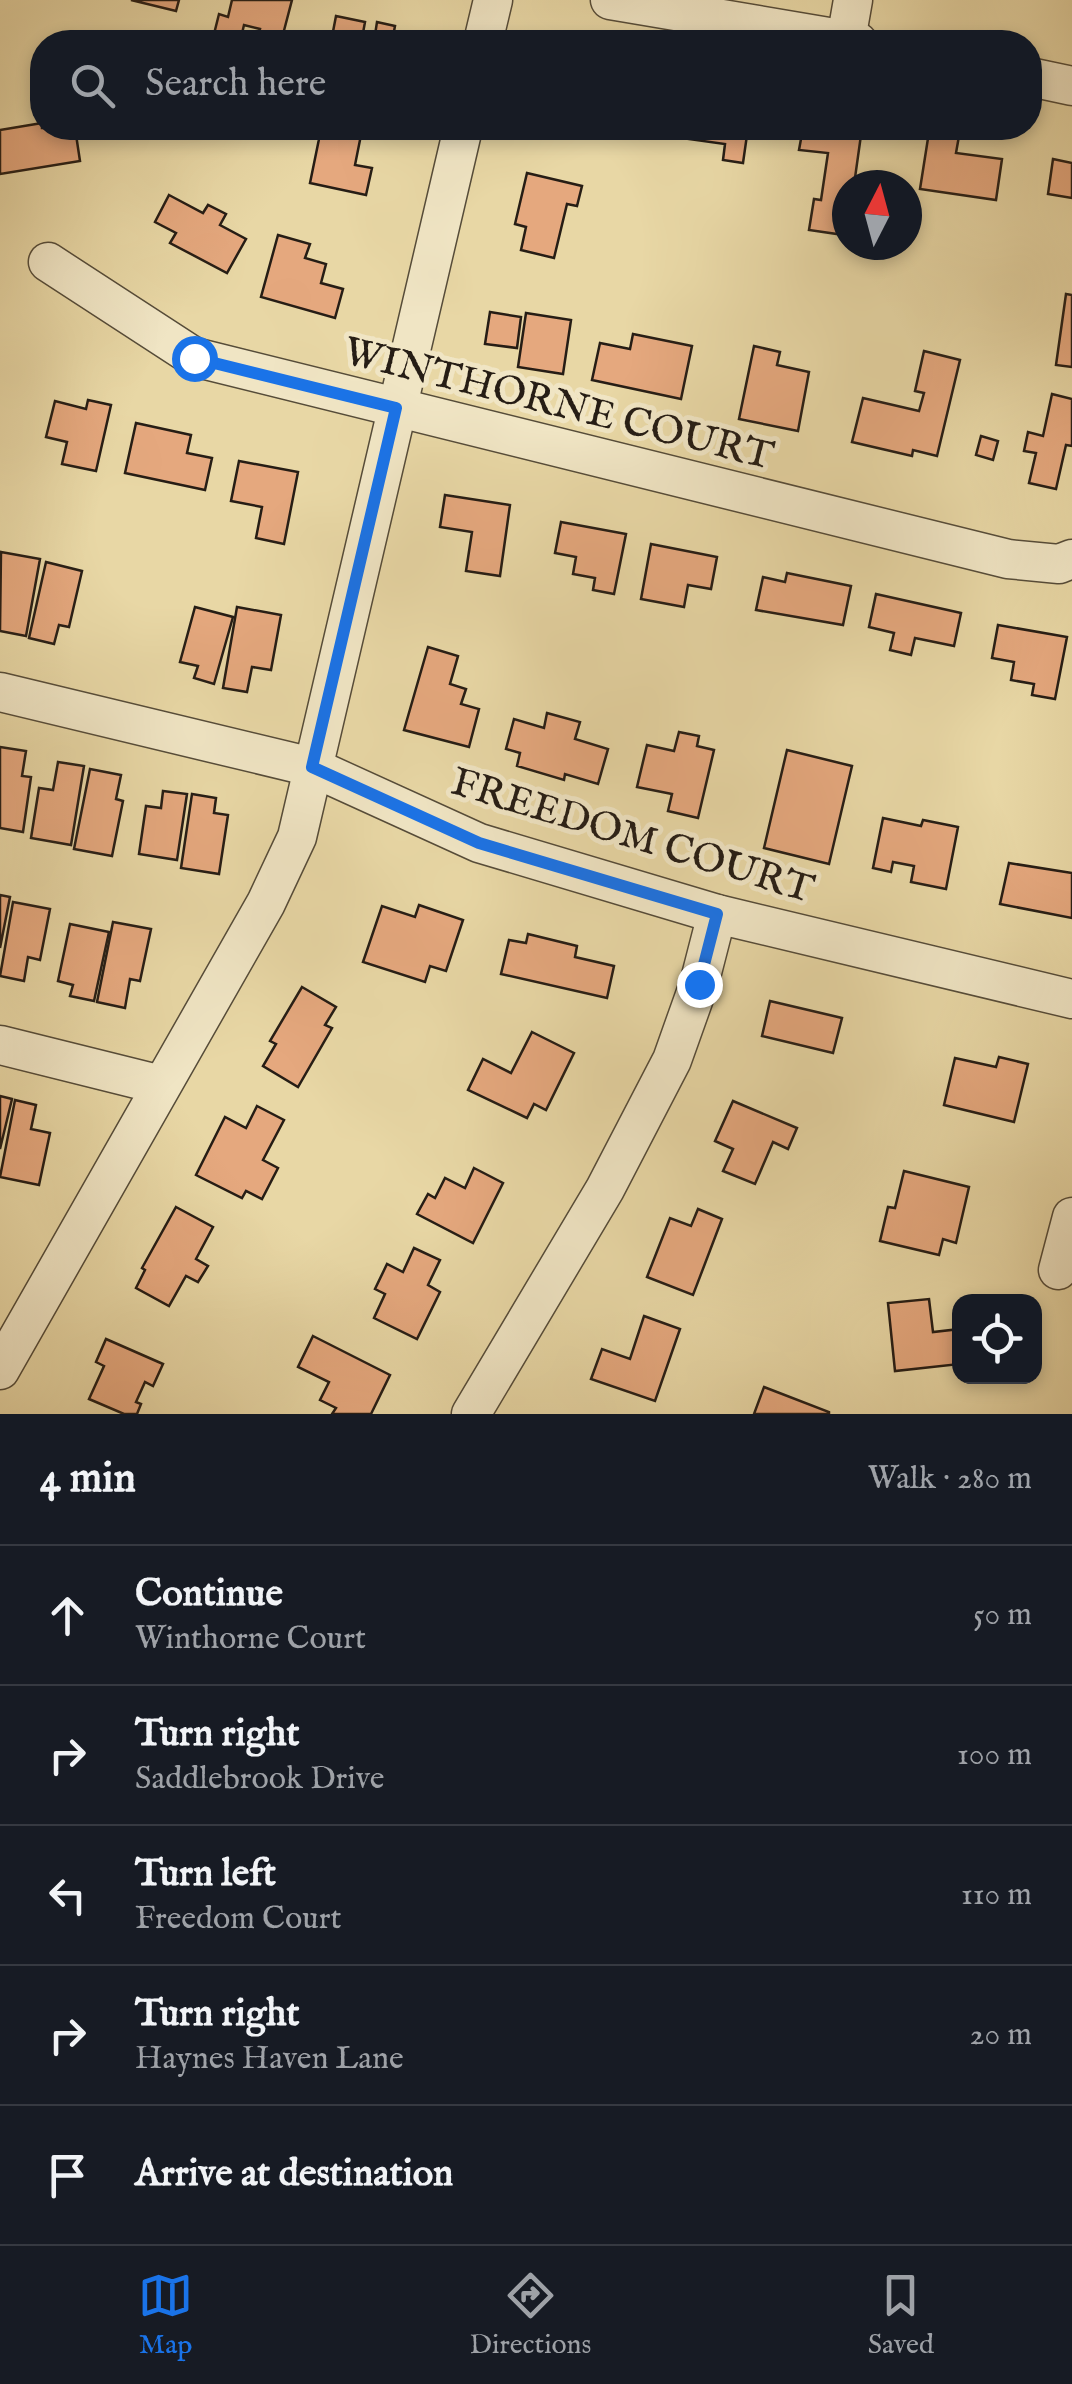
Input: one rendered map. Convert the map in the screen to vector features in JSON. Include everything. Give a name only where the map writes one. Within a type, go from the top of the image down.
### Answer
[{"type":"street","points":[[486,30],[493,0]]},
{"type":"street","points":[[610,0],[787,30]]},
{"type":"street","points":[[852,30],[853,0]]},
{"type":"street","points":[[1042,80],[1072,86]]},
{"type":"street","points":[[0,1370],[266,903],[297,836],[459,140]]},
{"type":"street","name":"WINTHORNE COURT","points":[[48,262],[194,358],[1008,559],[1058,564],[1072,559]]},
{"type":"street","name":"FREEDOM COURT","points":[[0,692],[312,767],[479,843],[717,914],[1072,999]]},
{"type":"street","points":[[485,1410],[672,1060],[699,984],[717,914]]},
{"type":"street","points":[[0,1045],[160,1085]]},
{"type":"street","points":[[1058,1270],[1072,1217]]},
{"type":"building","points":[[131,0],[179,0],[176,11]]},
{"type":"building","points":[[232,0],[292,0],[284,30],[260,30],[244,25],[243,30],[215,30],[219,14],[228,17]]},
{"type":"building","points":[[336,16],[365,22],[364,30],[333,30]]},
{"type":"building","points":[[377,22],[395,26],[394,30],[376,30]]},
{"type":"building","points":[[30,125],[30,140],[77,140],[80,161],[0,174],[0,130]]},
{"type":"building","points":[[319,140],[360,140],[355,165],[372,168],[366,195],[310,183]]},
{"type":"building","points":[[696,140],[746,140],[743,163],[723,160],[725,144]]},
{"type":"building","points":[[801,140],[860,140],[856,170],[832,170],[832,233],[809,230],[814,199],[821,200],[828,153],[799,150]]},
{"type":"building","points":[[928,140],[958,140],[956,153],[1002,159],[996,200],[922,189]]},
{"type":"building","points":[[1053,159],[1072,163],[1072,198],[1048,194]]},
{"type":"building","points":[[527,173],[582,186],[577,206],[567,204],[554,258],[521,250],[526,227],[515,224]]},
{"type":"building","points":[[169,195],[203,213],[208,205],[226,214],[220,225],[246,239],[227,273],[170,243],[176,233],[155,222]]},
{"type":"building","points":[[278,235],[310,244],[305,258],[326,264],[321,283],[343,289],[335,318],[261,297]]},
{"type":"building","points":[[1066,294],[1072,295],[1072,367],[1056,365]]},
{"type":"building","points":[[490,312],[521,317],[517,348],[485,344]]},
{"type":"building","points":[[526,313],[571,320],[563,374],[518,367]]},
{"type":"building","points":[[633,334],[692,346],[681,399],[592,380],[600,343],[630,349]]},
{"type":"building","points":[[754,346],[780,352],[777,365],[809,372],[798,431],[739,419]]},
{"type":"building","points":[[924,351],[960,360],[937,456],[913,450],[912,456],[852,442],[863,398],[919,411],[924,393],[915,391]]},
{"type":"building","points":[[1052,394],[1072,399],[1072,446],[1066,445],[1056,489],[1029,483],[1036,453],[1024,451],[1028,432],[1043,436]]},
{"type":"building","points":[[88,400],[111,405],[96,471],[62,464],[67,442],[46,437],[55,401],[86,409]]},
{"type":"building","points":[[136,423],[191,435],[187,453],[212,458],[205,490],[125,473]]},
{"type":"building","points":[[981,436],[998,441],[993,460],[976,455]]},
{"type":"building","points":[[239,461],[298,472],[284,544],[256,538],[262,507],[231,501]]},
{"type":"building","points":[[445,495],[510,505],[500,576],[466,571],[472,532],[440,527]]},
{"type":"building","points":[[561,522],[626,534],[614,594],[593,590],[595,578],[573,574],[576,557],[555,553]]},
{"type":"building","points":[[651,544],[717,557],[711,589],[688,585],[684,607],[641,599]]},
{"type":"building","points":[[1,552],[40,559],[26,636],[0,631]]},
{"type":"building","points":[[46,562],[82,571],[69,627],[59,625],[54,644],[29,638]]},
{"type":"building","points":[[787,573],[851,586],[843,625],[756,610],[763,577],[785,582]]},
{"type":"building","points":[[876,594],[961,613],[954,646],[915,638],[911,655],[890,650],[894,633],[869,627]]},
{"type":"building","points":[[195,607],[233,617],[214,684],[194,678],[198,666],[180,662]]},
{"type":"building","points":[[237,607],[281,615],[271,670],[252,667],[247,692],[223,688]]},
{"type":"building","points":[[998,625],[1067,637],[1055,699],[1032,695],[1034,684],[1011,680],[1014,662],[992,658]]},
{"type":"building","points":[[428,647],[458,656],[450,684],[466,689],[461,704],[479,709],[469,747],[404,730]]},
{"type":"building","points":[[547,713],[580,722],[575,739],[608,749],[598,784],[565,774],[564,780],[517,766],[520,753],[506,749],[514,719],[544,728]]},
{"type":"building","points":[[679,732],[699,736],[697,746],[714,750],[698,818],[668,811],[672,794],[637,787],[647,745],[674,751]]},
{"type":"building","points":[[0,747],[26,751],[22,776],[31,777],[23,832],[0,828]]},
{"type":"building","points":[[787,750],[852,766],[829,864],[764,848]]},
{"type":"building","points":[[58,762],[84,766],[71,845],[31,838],[39,788],[53,790]]},
{"type":"building","points":[[90,769],[121,775],[116,799],[123,801],[112,856],[74,849]]},
{"type":"building","points":[[163,791],[187,794],[177,860],[139,854],[146,806],[161,808]]},
{"type":"building","points":[[192,794],[216,798],[214,813],[228,815],[219,874],[181,868]]},
{"type":"building","points":[[883,818],[921,826],[923,820],[958,827],[946,889],[911,882],[914,866],[893,862],[891,872],[873,868]]},
{"type":"building","points":[[1009,863],[1072,873],[1072,918],[1000,904]]},
{"type":"building","points":[[0,895],[10,897],[0,948]]},
{"type":"building","points":[[13,902],[50,909],[40,960],[28,957],[24,981],[0,976]]},
{"type":"building","points":[[419,905],[463,920],[446,971],[430,966],[425,982],[363,962],[382,906],[415,917]]},
{"type":"building","points":[[113,922],[151,929],[140,981],[130,979],[125,1008],[97,1002]]},
{"type":"building","points":[[70,924],[109,932],[94,1001],[70,996],[73,985],[58,981]]},
{"type":"building","points":[[528,934],[577,946],[575,957],[614,966],[607,998],[501,974],[509,940],[526,943]]},
{"type":"building","points":[[302,987],[336,1007],[325,1025],[332,1028],[298,1087],[263,1066],[276,1044],[270,1041]]},
{"type":"building","points":[[770,1001],[842,1018],[833,1053],[762,1036]]},
{"type":"building","points":[[532,1032],[574,1053],[546,1110],[534,1104],[527,1118],[468,1090],[483,1059],[511,1073]]},
{"type":"building","points":[[999,1057],[1028,1064],[1014,1122],[944,1105],[955,1058],[996,1067]]},
{"type":"building","points":[[0,1096],[12,1099],[0,1149]]},
{"type":"building","points":[[15,1100],[36,1105],[31,1129],[50,1133],[39,1185],[0,1177]]},
{"type":"building","points":[[733,1101],[797,1128],[788,1149],[773,1142],[755,1184],[723,1171],[733,1149],[715,1141]]},
{"type":"building","points":[[257,1106],[284,1120],[263,1160],[278,1168],[262,1199],[246,1191],[242,1198],[196,1175],[225,1117],[246,1128]]},
{"type":"building","points":[[474,1168],[503,1183],[473,1243],[417,1214],[428,1194],[435,1198],[445,1178],[465,1188]]},
{"type":"building","points":[[904,1171],[969,1187],[956,1243],[943,1239],[939,1255],[880,1241],[888,1207],[895,1208]]},
{"type":"building","points":[[176,1207],[213,1227],[196,1259],[208,1266],[198,1282],[186,1276],[169,1306],[136,1288],[145,1270],[142,1268]]},
{"type":"building","points":[[698,1209],[722,1219],[693,1295],[647,1277],[670,1218],[691,1226]]},
{"type":"building","points":[[414,1248],[440,1260],[428,1285],[440,1292],[417,1339],[374,1318],[385,1294],[375,1289],[387,1264],[403,1272]]},
{"type":"building","points":[[929,1299],[933,1332],[952,1330],[952,1365],[895,1371],[888,1303]]},
{"type":"building","points":[[644,1316],[680,1329],[655,1401],[591,1379],[602,1349],[630,1359]]},
{"type":"building","points":[[313,1336],[390,1375],[371,1414],[332,1414],[336,1408],[320,1400],[329,1382],[298,1367]]},
{"type":"building","points":[[106,1339],[163,1364],[153,1386],[145,1382],[136,1402],[141,1404],[137,1414],[124,1414],[89,1399],[104,1366],[96,1362]]},
{"type":"building","points":[[764,1387],[829,1412],[829,1414],[754,1414]]},
{"type":"route","points":[[194,358],[396,408],[312,767],[479,843],[717,914],[699,984]]}]
